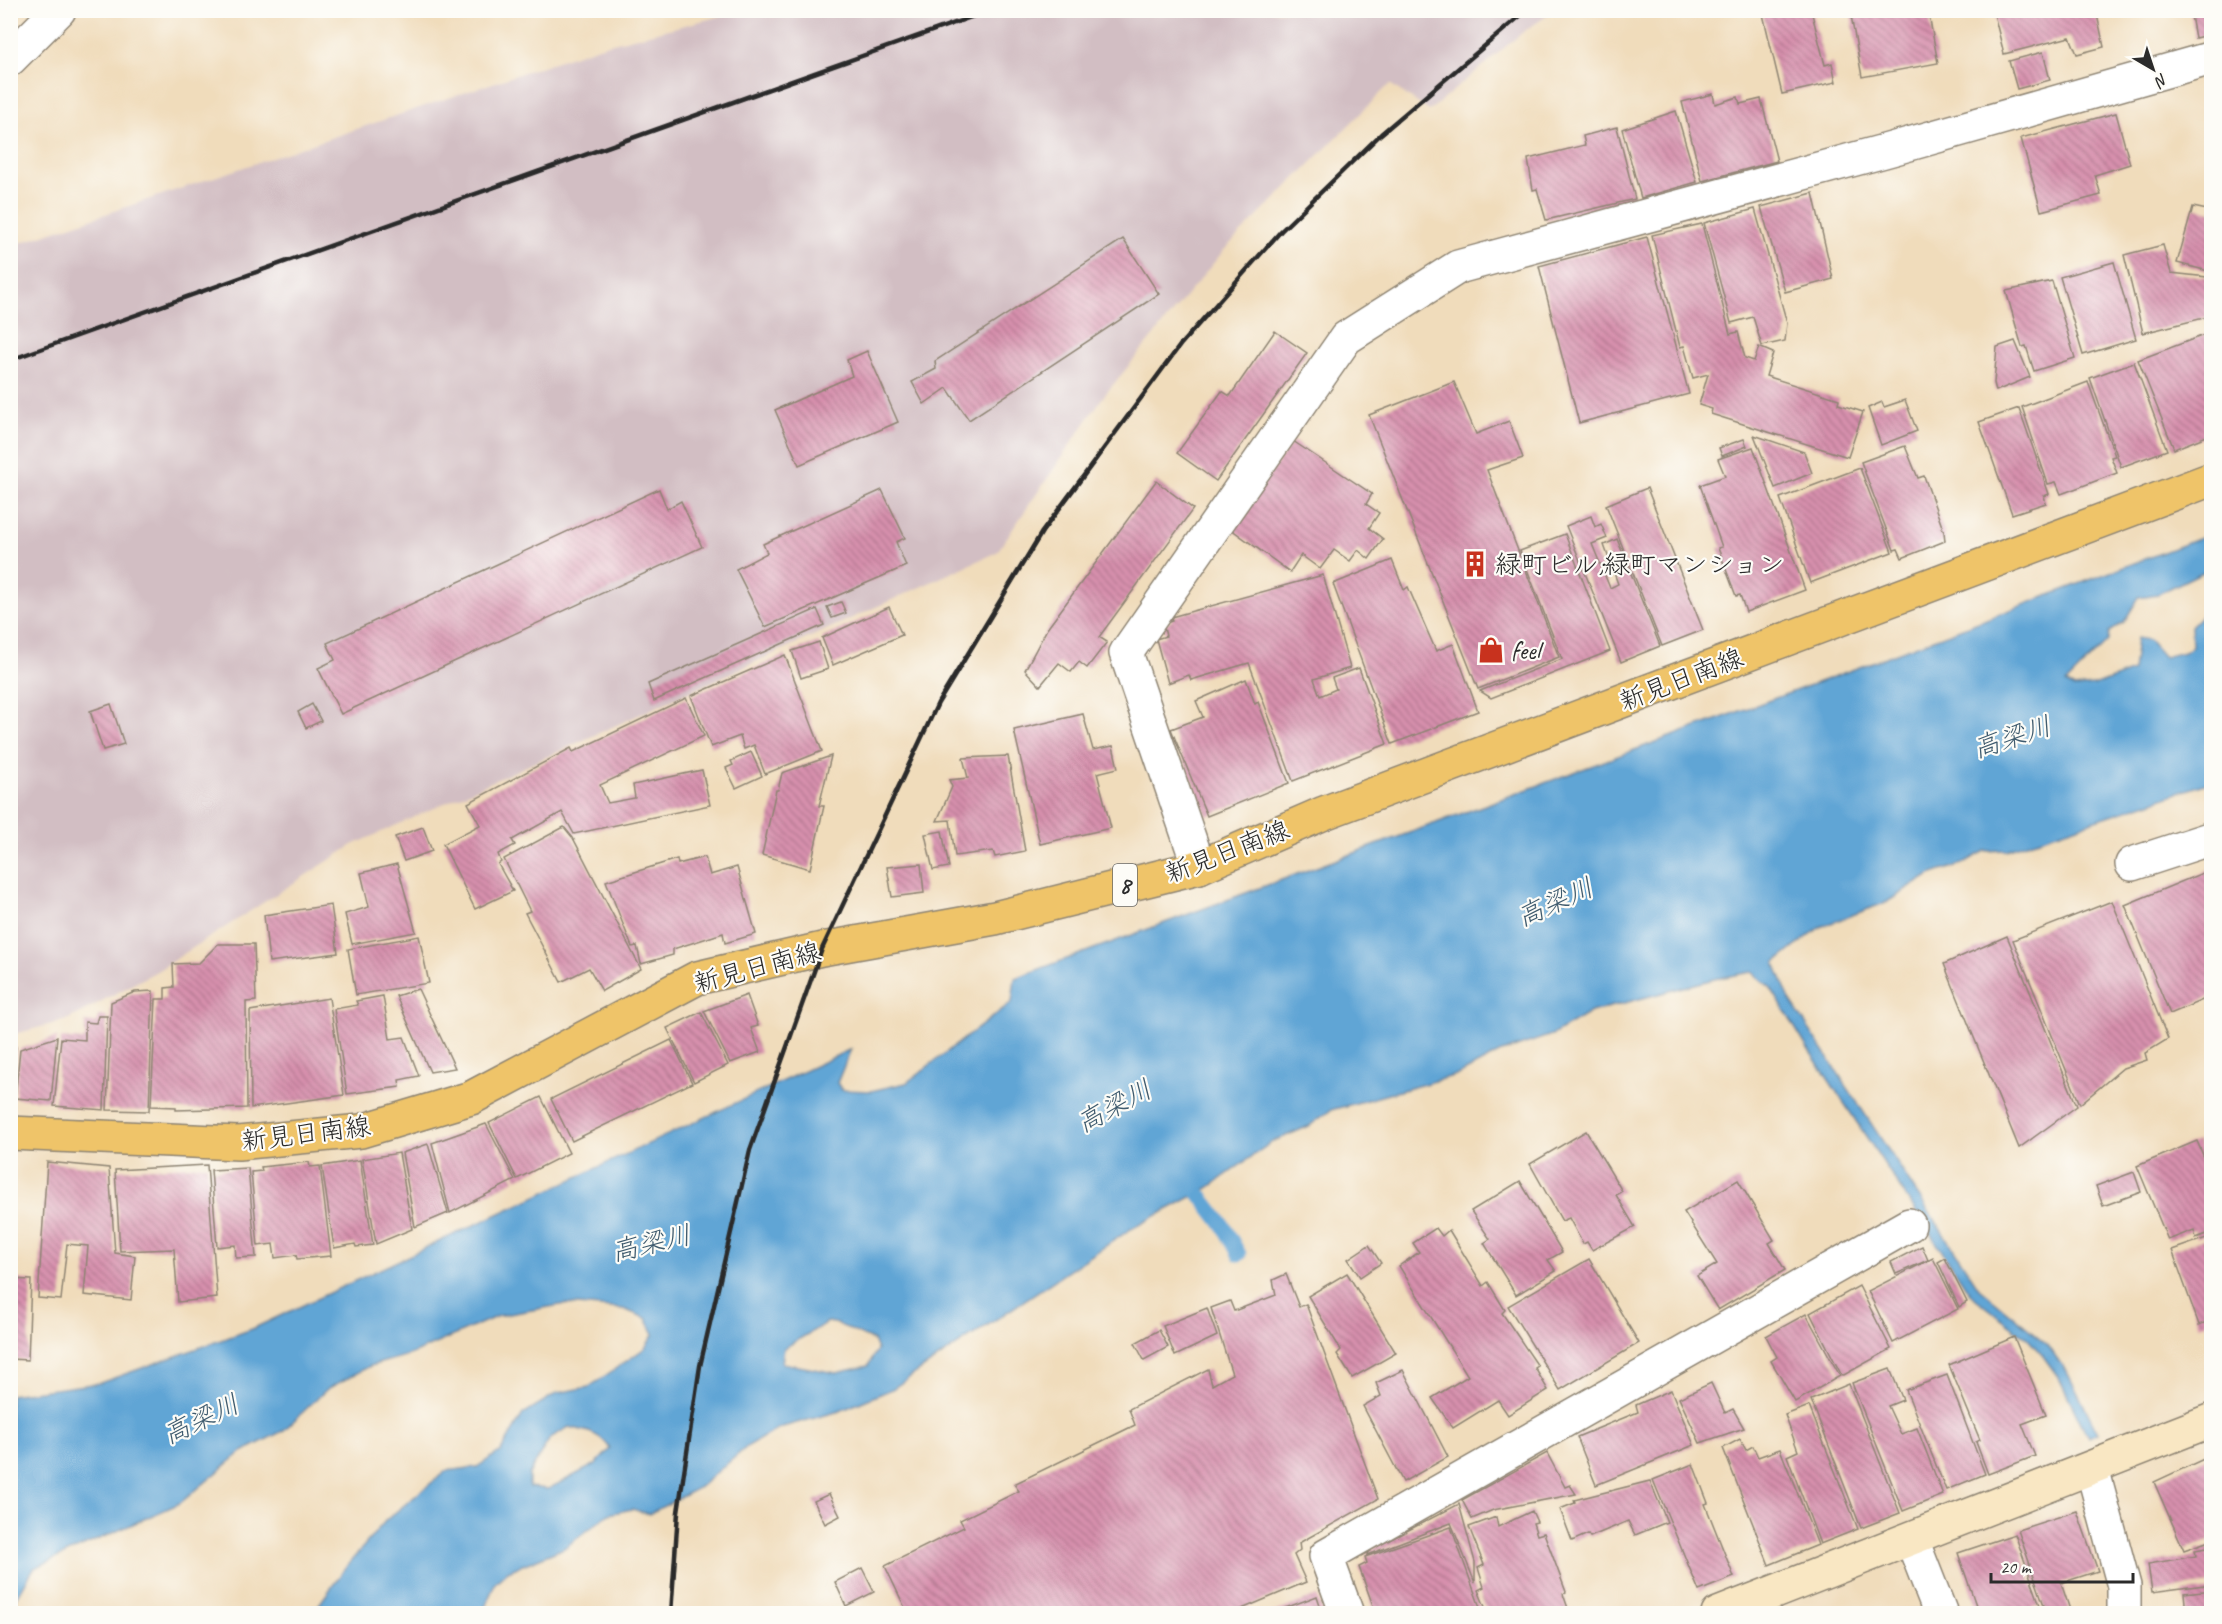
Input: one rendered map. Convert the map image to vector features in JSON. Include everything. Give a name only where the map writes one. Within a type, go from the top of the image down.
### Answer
[{"type":"main road","name":"新見日南線","points":[[10,1133],[238,1143],[361,1131],[471,1098],[697,978],[822,949],[995,918],[1199,867],[1324,813],[2211,479]]},
{"type":"street","points":[[10,59],[59,10]]},
{"type":"street","points":[[1199,867],[1126,652],[1346,338],[1458,267],[1877,153],[2211,58]]},
{"type":"street","points":[[2132,864],[2211,838]]},
{"type":"street","points":[[1347,1614],[1326,1556],[1909,1225]]},
{"type":"street","points":[[1718,1614],[1911,1540],[2211,1420]]},
{"type":"street","points":[[2092,1468],[2124,1586],[2124,1614]]},
{"type":"street","points":[[1911,1540],[1941,1614]]},
{"type":"shaded area","points":[[741,11],[1554,11],[1523,32],[1429,111],[1390,84],[1225,249],[1103,397],[997,552],[353,845],[157,971],[67,1020],[11,1035],[11,246],[605,45]]},
{"type":"water","name":"高梁川","points":[[2211,534],[2211,568],[2158,594],[2139,597],[2124,622],[2109,632],[2108,641],[2066,683],[2074,688],[2094,686],[2133,671],[2137,638],[2149,640],[2164,657],[2184,652],[2192,646],[2191,626],[2211,606],[2211,782],[2006,850],[1985,851],[1962,864],[1930,875],[1887,902],[1820,927],[1775,963],[1790,1000],[1979,1288],[2047,1344],[2068,1374],[2098,1433],[2088,1437],[2059,1378],[2027,1338],[1971,1295],[1805,1044],[1771,988],[1752,972],[1714,979],[1591,1012],[1554,1034],[1499,1053],[1460,1074],[1331,1110],[1309,1126],[1272,1142],[1208,1188],[1131,1229],[892,1389],[840,1411],[779,1428],[748,1446],[698,1488],[649,1514],[632,1509],[609,1514],[564,1548],[508,1571],[495,1583],[485,1608],[477,1613],[313,1613],[346,1567],[386,1520],[446,1471],[477,1467],[501,1451],[523,1414],[557,1393],[589,1387],[645,1348],[654,1334],[646,1318],[623,1309],[566,1304],[498,1316],[412,1354],[370,1366],[327,1389],[283,1431],[242,1452],[180,1503],[34,1568],[14,1602],[14,1614],[10,1613],[10,1395],[100,1383],[252,1329],[851,1049],[837,1083],[842,1090],[871,1091],[906,1083],[1012,1002],[1015,978],[1849,671]],"holes":[[[828,1322],[873,1340],[877,1350],[868,1366],[836,1373],[782,1363],[784,1348]],[[569,1427],[598,1436],[610,1449],[596,1464],[548,1489],[529,1487],[529,1474],[550,1438]]]},
{"type":"building","points":[[1762,10],[1811,10],[1825,65],[1832,63],[1836,82],[1782,94]]},
{"type":"building","points":[[1850,10],[1928,10],[1938,63],[1862,77]]},
{"type":"building","points":[[1993,10],[2096,10],[2104,47],[2077,54],[2070,37],[2004,54]]},
{"type":"building","points":[[2190,10],[2212,10],[2212,34],[2195,38]]},
{"type":"building","points":[[2043,52],[2050,80],[2017,89],[2009,61]]},
{"type":"building","points":[[1713,94],[1715,104],[1738,97],[1740,104],[1761,99],[1777,161],[1702,181],[1682,102]]},
{"type":"building","points":[[1676,111],[1697,182],[1641,198],[1622,129]]},
{"type":"building","points":[[2116,113],[2130,164],[2095,175],[2101,195],[2041,211],[2021,138]]},
{"type":"building","points":[[1617,127],[1635,199],[1546,220],[1537,189],[1533,190],[1528,159],[1585,145],[1583,136]]},
{"type":"building","points":[[1813,193],[1833,279],[1785,292],[1761,207]]},
{"type":"building","points":[[2193,207],[2212,211],[2212,272],[2177,263]]},
{"type":"building","points":[[1755,209],[1787,323],[1785,341],[1762,346],[1753,317],[1731,323],[1704,223]]},
{"type":"building","points":[[1702,224],[1730,334],[1738,332],[1745,358],[1754,361],[1759,347],[1773,353],[1766,376],[1839,399],[1838,404],[1863,412],[1848,457],[1711,414],[1712,409],[1699,405],[1708,374],[1693,378],[1684,346],[1680,347],[1652,235]]},
{"type":"building","points":[[1647,237],[1689,394],[1579,423],[1539,266]]},
{"type":"building","points":[[1123,239],[1159,294],[969,420],[947,388],[924,404],[912,382],[936,369],[935,361]]},
{"type":"building","points":[[2163,245],[2171,273],[2207,277],[2212,296],[2212,316],[2143,333],[2124,255]]},
{"type":"building","points":[[2114,262],[2136,339],[2083,355],[2060,277]]},
{"type":"building","points":[[2052,281],[2075,358],[2034,371],[2026,346],[2022,347],[2006,291]]},
{"type":"building","points":[[1275,331],[1307,353],[1216,481],[1177,453],[1222,391],[1230,396]]},
{"type":"building","points":[[2212,332],[2212,434],[2174,449],[2138,360]]},
{"type":"building","points":[[2015,341],[2030,377],[1996,391],[1994,383],[1997,347]]},
{"type":"building","points":[[867,351],[898,422],[799,465],[775,410],[852,376],[847,360]]},
{"type":"building","points":[[2134,362],[2167,450],[2121,467],[2090,378]]},
{"type":"building","name":"緑町ビル;緑町マンション","points":[[1454,382],[1476,434],[1509,421],[1523,458],[1487,470],[1559,657],[1478,689],[1369,415]]},
{"type":"building","points":[[2088,382],[2115,456],[2111,457],[2117,473],[2061,494],[2056,482],[2048,484],[2022,407]]},
{"type":"building","points":[[1905,400],[1917,431],[1881,445],[1868,408],[1882,402],[1884,407]]},
{"type":"building","points":[[2019,408],[2049,494],[2044,496],[2046,503],[2012,514],[1979,422]]},
{"type":"building","points":[[1754,435],[1804,452],[1812,473],[1775,488]]},
{"type":"building","points":[[1744,439],[1747,446],[1722,456],[1719,448]]},
{"type":"building","points":[[1293,441],[1372,494],[1366,504],[1379,513],[1369,528],[1383,539],[1369,559],[1358,550],[1350,561],[1334,550],[1320,569],[1301,555],[1290,572],[1231,529]]},
{"type":"building","points":[[1905,446],[1918,478],[1924,476],[1944,532],[1945,541],[1902,558],[1898,549],[1894,550],[1861,462]]},
{"type":"building","points":[[1753,447],[1805,590],[1746,612],[1740,595],[1736,596],[1718,548],[1722,547],[1700,485],[1725,476],[1718,459]]},
{"type":"building","points":[[1860,468],[1892,552],[1810,583],[1780,498]]},
{"type":"building","points":[[1156,481],[1193,509],[1099,637],[1107,642],[1087,668],[1079,662],[1071,672],[1059,663],[1040,686],[1025,670],[1047,629]]},
{"type":"building","points":[[1647,488],[1703,630],[1662,646],[1606,505]]},
{"type":"building","points":[[659,489],[667,509],[681,501],[702,547],[341,714],[318,668],[335,660],[327,643]]},
{"type":"building","points":[[882,490],[905,538],[896,542],[906,566],[765,627],[736,569],[767,553],[763,544]]},
{"type":"building","points":[[1591,516],[1595,527],[1601,524],[1607,538],[1592,544],[1610,588],[1618,584],[1604,545],[1617,539],[1660,646],[1621,662],[1566,526]]},
{"type":"building","points":[[1565,534],[1610,651],[1491,698],[1480,691],[1562,659],[1520,551]]},
{"type":"building","points":[[1392,560],[1404,590],[1408,587],[1436,651],[1453,644],[1478,711],[1392,744],[1333,584]]},
{"type":"building","points":[[1323,575],[1350,668],[1314,679],[1320,696],[1336,689],[1332,678],[1359,668],[1387,744],[1293,781],[1249,663],[1191,680],[1189,675],[1168,683],[1156,639],[1166,636],[1163,624],[1172,621],[1171,617]]},
{"type":"building","points":[[841,602],[846,613],[832,618],[827,607]]},
{"type":"building","points":[[889,607],[902,635],[833,665],[822,638]]},
{"type":"building","points":[[817,609],[824,625],[654,701],[648,684]]},
{"type":"building","points":[[819,642],[828,669],[801,678],[792,651]]},
{"type":"building","points":[[785,655],[822,751],[765,774],[754,745],[744,749],[740,736],[711,747],[691,696]]},
{"type":"building","points":[[1246,679],[1255,704],[1258,702],[1289,783],[1207,816],[1171,729],[1203,717],[1196,701]]},
{"type":"building","points":[[686,698],[704,736],[600,785],[608,803],[635,798],[633,785],[702,770],[710,805],[574,834],[562,812],[512,840],[515,845],[498,854],[501,862],[498,864],[513,891],[475,909],[443,844],[480,825],[468,803],[571,748],[573,752]]},
{"type":"building","points":[[111,704],[124,744],[103,750],[90,711]]},
{"type":"building","points":[[312,704],[321,721],[306,728],[298,712]]},
{"type":"building","points":[[1083,714],[1093,750],[1113,746],[1118,768],[1097,773],[1111,828],[1040,844],[1014,730]]},
{"type":"building","points":[[751,752],[762,776],[736,788],[726,768],[733,765],[731,761]]},
{"type":"building","points":[[831,756],[819,806],[824,806],[810,869],[762,855],[776,790],[778,790],[782,773]]},
{"type":"building","points":[[1008,756],[1025,851],[995,857],[993,851],[955,856],[950,820],[937,821],[952,787],[949,780],[968,778],[963,758]]},
{"type":"building","points":[[423,827],[432,851],[404,861],[395,837]]},
{"type":"building","points":[[564,827],[573,838],[641,969],[602,991],[589,968],[561,982],[525,913],[530,911],[504,859]]},
{"type":"building","points":[[942,831],[949,867],[933,870],[925,834]]},
{"type":"building","points":[[705,857],[710,875],[737,867],[756,934],[725,943],[723,933],[673,949],[673,955],[641,964],[637,946],[632,947],[606,881],[677,859],[678,864]]},
{"type":"building","points":[[397,864],[416,932],[352,944],[345,914],[369,907],[361,873]]},
{"type":"building","points":[[921,864],[924,893],[892,897],[887,867]]},
{"type":"building","points":[[2212,869],[2212,996],[2170,1014],[2125,905]]},
{"type":"building","points":[[2112,901],[2168,1039],[2145,1053],[2147,1060],[2123,1068],[2080,1104],[2013,940]]},
{"type":"building","points":[[331,905],[338,953],[269,962],[264,915]]},
{"type":"building","points":[[419,936],[429,983],[356,995],[348,949]]},
{"type":"building","points":[[2007,936],[2077,1106],[2019,1148],[1944,964]]},
{"type":"building","points":[[218,944],[254,944],[256,1001],[246,1002],[247,1108],[176,1110],[176,1107],[151,1106],[156,999],[165,999],[165,988],[174,987],[173,964],[199,963]]},
{"type":"building","points":[[418,989],[455,1068],[430,1072],[396,996]]},
{"type":"building","points":[[153,991],[149,1111],[107,1110],[111,1002],[135,992]]},
{"type":"building","points":[[747,995],[758,1026],[751,1028],[760,1052],[730,1063],[704,1011]]},
{"type":"building","points":[[383,996],[390,1039],[404,1037],[419,1076],[399,1080],[400,1087],[347,1094],[334,1009],[358,1005],[356,1001]]},
{"type":"building","points":[[329,998],[344,1095],[251,1108],[250,1011]]},
{"type":"building","points":[[701,1012],[728,1065],[694,1082],[667,1028]]},
{"type":"building","points":[[98,1016],[107,1016],[104,1110],[54,1106],[61,1038],[85,1040],[85,1022],[96,1023]]},
{"type":"building","points":[[57,1037],[51,1101],[15,1098],[20,1049]]},
{"type":"building","points":[[671,1040],[692,1083],[572,1141],[551,1099]]},
{"type":"building","points":[[10,1047],[16,1047],[12,1088],[10,1087]]},
{"type":"building","points":[[541,1097],[569,1153],[517,1179],[489,1123]]},
{"type":"building","points":[[486,1124],[515,1180],[450,1213],[432,1143]]},
{"type":"building","points":[[1586,1131],[1622,1191],[1616,1195],[1635,1227],[1592,1250],[1587,1242],[1583,1244],[1569,1218],[1562,1221],[1530,1164]]},
{"type":"building","points":[[2197,1141],[2212,1176],[2212,1232],[2196,1238],[2194,1230],[2168,1240],[2137,1166]]},
{"type":"building","points":[[428,1144],[448,1213],[415,1227],[402,1153]]},
{"type":"building","points":[[399,1153],[412,1229],[376,1244],[362,1159]]},
{"type":"building","points":[[360,1160],[373,1245],[356,1247],[355,1244],[334,1248],[322,1166]]},
{"type":"building","points":[[47,1162],[109,1168],[115,1253],[135,1256],[131,1300],[84,1295],[88,1246],[67,1244],[61,1300],[38,1298]]},
{"type":"building","points":[[309,1162],[310,1167],[320,1166],[331,1256],[297,1259],[296,1255],[275,1258],[273,1244],[258,1246],[251,1172],[262,1171],[261,1167]]},
{"type":"building","points":[[207,1165],[217,1298],[178,1302],[174,1249],[120,1251],[115,1170]]},
{"type":"building","points":[[248,1168],[256,1257],[236,1258],[235,1245],[217,1247],[211,1170]]},
{"type":"building","points":[[2134,1172],[2141,1192],[2103,1206],[2096,1186]]},
{"type":"building","points":[[1738,1180],[1774,1240],[1769,1243],[1785,1270],[1718,1310],[1697,1276],[1717,1264],[1684,1212]]},
{"type":"building","points":[[1520,1181],[1562,1252],[1548,1260],[1556,1271],[1516,1295],[1484,1243],[1490,1239],[1471,1211]]},
{"type":"building","points":[[1436,1228],[1442,1236],[1449,1230],[1483,1286],[1488,1282],[1505,1310],[1502,1313],[1538,1366],[1535,1368],[1548,1390],[1508,1415],[1498,1400],[1453,1428],[1432,1398],[1468,1376],[1399,1266],[1419,1252],[1413,1243]]},
{"type":"building","points":[[2212,1236],[2212,1320],[2199,1325],[2172,1250]]},
{"type":"building","points":[[1369,1245],[1381,1263],[1360,1277],[1348,1259]]},
{"type":"building","points":[[1922,1246],[1928,1260],[1896,1274],[1891,1262]]},
{"type":"building","points":[[1933,1258],[1958,1309],[1893,1343],[1868,1291]]},
{"type":"building","points":[[1945,1258],[1967,1302],[1959,1307],[1938,1262]]},
{"type":"building","points":[[1589,1259],[1639,1343],[1560,1390],[1508,1306]]},
{"type":"building","points":[[1347,1273],[1396,1353],[1352,1378],[1337,1354],[1341,1350],[1308,1296]]},
{"type":"building","points":[[1286,1274],[1299,1307],[1306,1304],[1378,1499],[1299,1543],[1300,1550],[1294,1555],[1306,1582],[1230,1614],[908,1614],[885,1566],[964,1527],[960,1520],[1019,1491],[1014,1484],[1135,1425],[1129,1409],[1208,1369],[1212,1385],[1232,1374],[1211,1308],[1230,1301],[1234,1311],[1276,1295],[1273,1280]]},
{"type":"building","points":[[10,1279],[31,1280],[28,1360],[10,1359]]},
{"type":"building","points":[[1859,1286],[1891,1349],[1842,1376],[1810,1313]]},
{"type":"building","points":[[1207,1308],[1217,1336],[1175,1356],[1163,1326]]},
{"type":"building","points":[[1806,1314],[1840,1376],[1795,1402],[1771,1361],[1777,1357],[1766,1336]]},
{"type":"building","points":[[1159,1330],[1168,1347],[1144,1360],[1135,1343]]},
{"type":"building","points":[[2014,1337],[2046,1415],[2022,1424],[2035,1456],[1988,1474],[1976,1442],[1980,1440],[1949,1365]]},
{"type":"building","points":[[1890,1369],[1903,1400],[1888,1406],[1901,1434],[1917,1428],[1943,1495],[1903,1511],[1852,1383]]},
{"type":"building","points":[[1403,1370],[1448,1457],[1403,1482],[1363,1406],[1381,1396],[1376,1383]]},
{"type":"building","points":[[1947,1375],[1985,1474],[1946,1490],[1906,1390]]},
{"type":"building","points":[[1711,1383],[1725,1413],[1733,1409],[1744,1428],[1700,1443],[1679,1398]]},
{"type":"building","points":[[1849,1384],[1900,1513],[1861,1528],[1811,1400]]},
{"type":"building","points":[[1671,1390],[1694,1445],[1596,1485],[1577,1437],[1638,1412],[1636,1405]]},
{"type":"building","points":[[1809,1406],[1858,1529],[1820,1544],[1787,1456],[1798,1451],[1785,1415]]},
{"type":"building","points":[[1740,1439],[1746,1450],[1753,1446],[1758,1457],[1780,1449],[1818,1545],[1769,1565],[1723,1448]]},
{"type":"building","points":[[1547,1453],[1565,1487],[1570,1485],[1576,1494],[1493,1510],[1472,1519],[1462,1500]]},
{"type":"building","points":[[2208,1457],[2212,1465],[2212,1540],[2184,1550],[2154,1482]]},
{"type":"building","points":[[1693,1464],[1708,1503],[1705,1504],[1734,1577],[1699,1591],[1653,1480]]},
{"type":"building","points":[[1650,1481],[1667,1522],[1635,1535],[1628,1521],[1590,1537],[1588,1534],[1572,1541],[1560,1509],[1575,1503],[1574,1500]]},
{"type":"building","points":[[829,1494],[840,1516],[825,1524],[814,1501]]},
{"type":"building","points":[[1459,1504],[1475,1562],[1475,1583],[1451,1523],[1367,1555],[1368,1551]]},
{"type":"building","points":[[1532,1511],[1537,1522],[1533,1523],[1537,1535],[1544,1533],[1566,1592],[1563,1594],[1570,1614],[1488,1614],[1478,1590],[1484,1587],[1478,1568],[1484,1565],[1469,1527],[1496,1517],[1498,1527]]},
{"type":"building","points":[[2077,1511],[2098,1571],[2061,1583],[2070,1610],[2047,1614],[2018,1530]]},
{"type":"building","points":[[1451,1527],[1481,1610],[1472,1614],[1376,1614],[1359,1567],[1367,1563],[1365,1557]]},
{"type":"building","points":[[2015,1534],[2040,1605],[2016,1614],[1979,1614],[1958,1553]]},
{"type":"building","points":[[2212,1547],[2212,1584],[2152,1592],[2148,1564],[2196,1556],[2195,1550]]},
{"type":"building","points":[[862,1568],[874,1592],[846,1606],[835,1582]]},
{"type":"building","points":[[2212,1590],[2212,1614],[2186,1614],[2184,1593]]},
{"type":"building","points":[[1317,1596],[1323,1614],[1272,1614],[1272,1613]]},
{"type":"waterway","points":[[1187,1178],[1223,1225],[1239,1254]]},
{"type":"railway","points":[[10,360],[991,10]]},
{"type":"railway","points":[[671,1614],[678,1512],[700,1366],[750,1150],[822,949],[938,703],[1042,532],[1181,344],[1281,231],[1381,134],[1527,10]]},
{"type":"place","name":"緑町ビル;緑町マンション","points":[[1475,564]]},
{"type":"place","name":"feel","points":[[1491,650]]}]
